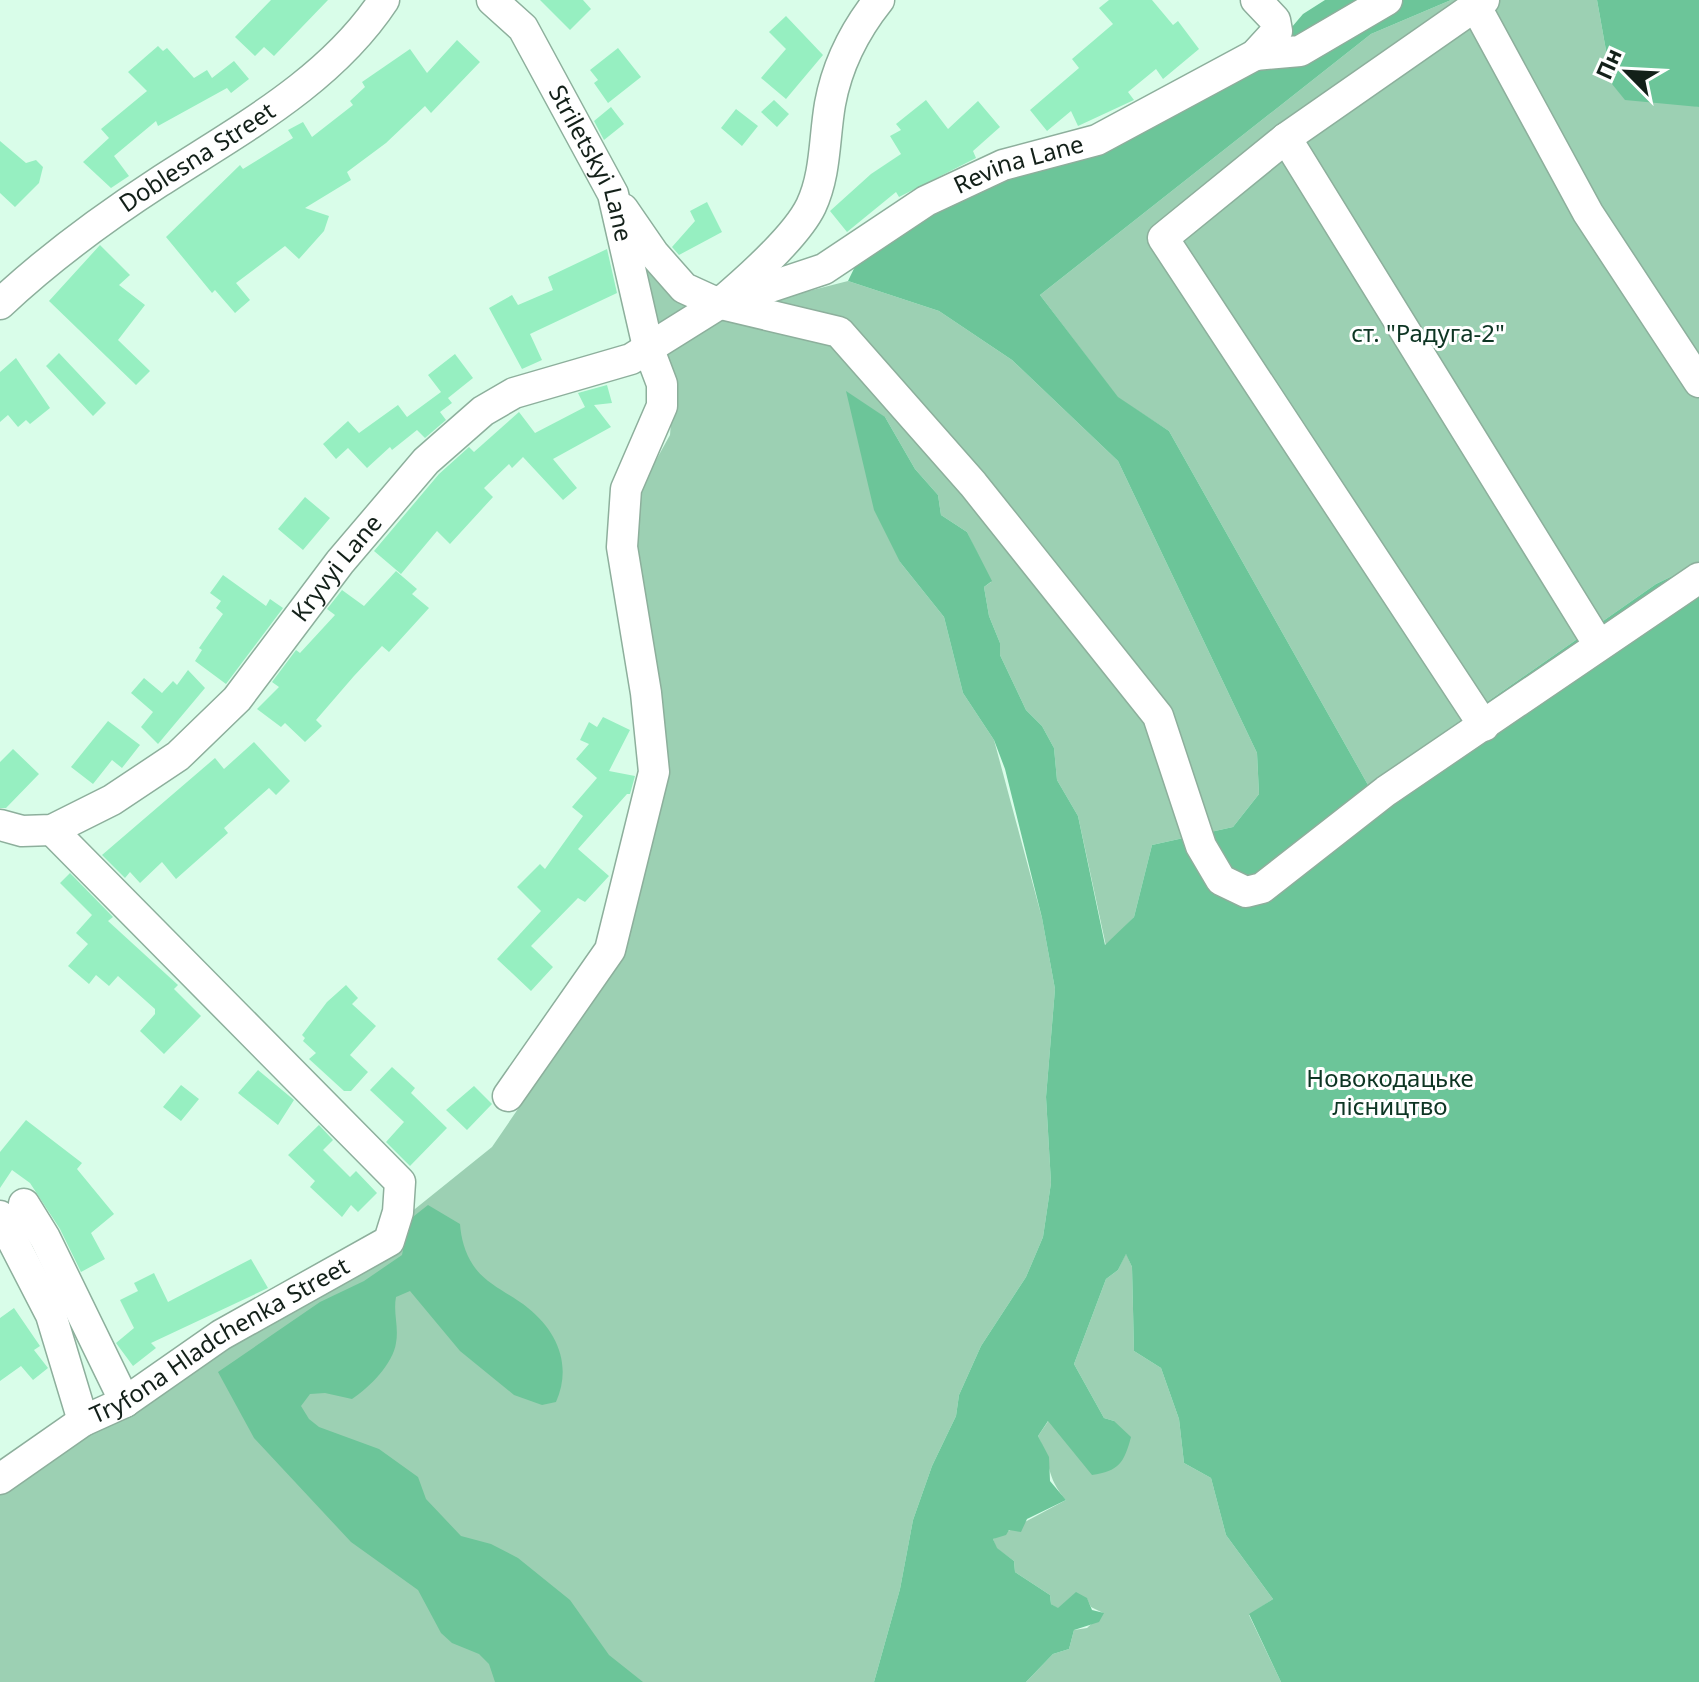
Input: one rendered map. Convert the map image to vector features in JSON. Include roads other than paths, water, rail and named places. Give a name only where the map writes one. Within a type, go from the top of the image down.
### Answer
[{"type":"street","name":"Doblesna Street","points":[[0,304],[39,267],[107,217],[292,95],[346,49],[384,0]]},
{"type":"street","name":"Striletskyi Lane","points":[[492,0],[523,28],[613,194],[648,347]]},
{"type":"street","name":"Revina Lane","points":[[648,347],[719,304],[756,272],[810,209],[821,179],[830,102],[856,29],[879,0]]},
{"type":"street","name":"Revina Lane","points":[[719,304],[824,269],[926,201],[1003,165],[1097,140],[1255,55],[1277,31],[1275,20],[1256,0]]},
{"type":"street","points":[[1255,55],[1300,51],[1387,0]]},
{"type":"street","points":[[1484,726],[1163,238],[1286,138],[1480,2],[1588,213],[1699,382]]},
{"type":"street","points":[[1286,138],[1599,645]]},
{"type":"street","points":[[613,194],[654,254],[684,288],[719,304],[839,332],[973,484],[1158,716],[1201,846],[1221,880],[1246,892],[1262,888],[1386,791],[1699,578]]},
{"type":"street","points":[[508,1096],[610,950],[654,772],[646,693],[622,547],[626,489],[662,406],[662,384],[648,347]]},
{"type":"street","name":"Kryvyi Lane","points":[[0,825],[22,831],[52,830],[112,800],[178,756],[237,699],[340,562],[426,461],[461,428],[514,393],[631,359],[648,347]]},
{"type":"street","name":"Tryfona Hladchenka Street","points":[[0,1479],[83,1421],[125,1402],[221,1335],[389,1241],[398,1212],[400,1182],[52,830]]},
{"type":"street","points":[[12,1210],[45,1238],[125,1402]]},
{"type":"street","points":[[12,1210],[51,1315],[83,1421]]},
{"type":"park label","name":"ст. \"Радуга-2\"","points":[[1428,334]]},
{"type":"park label","name":"Новокодацьке лісництво","points":[[1390,1093]]}]
